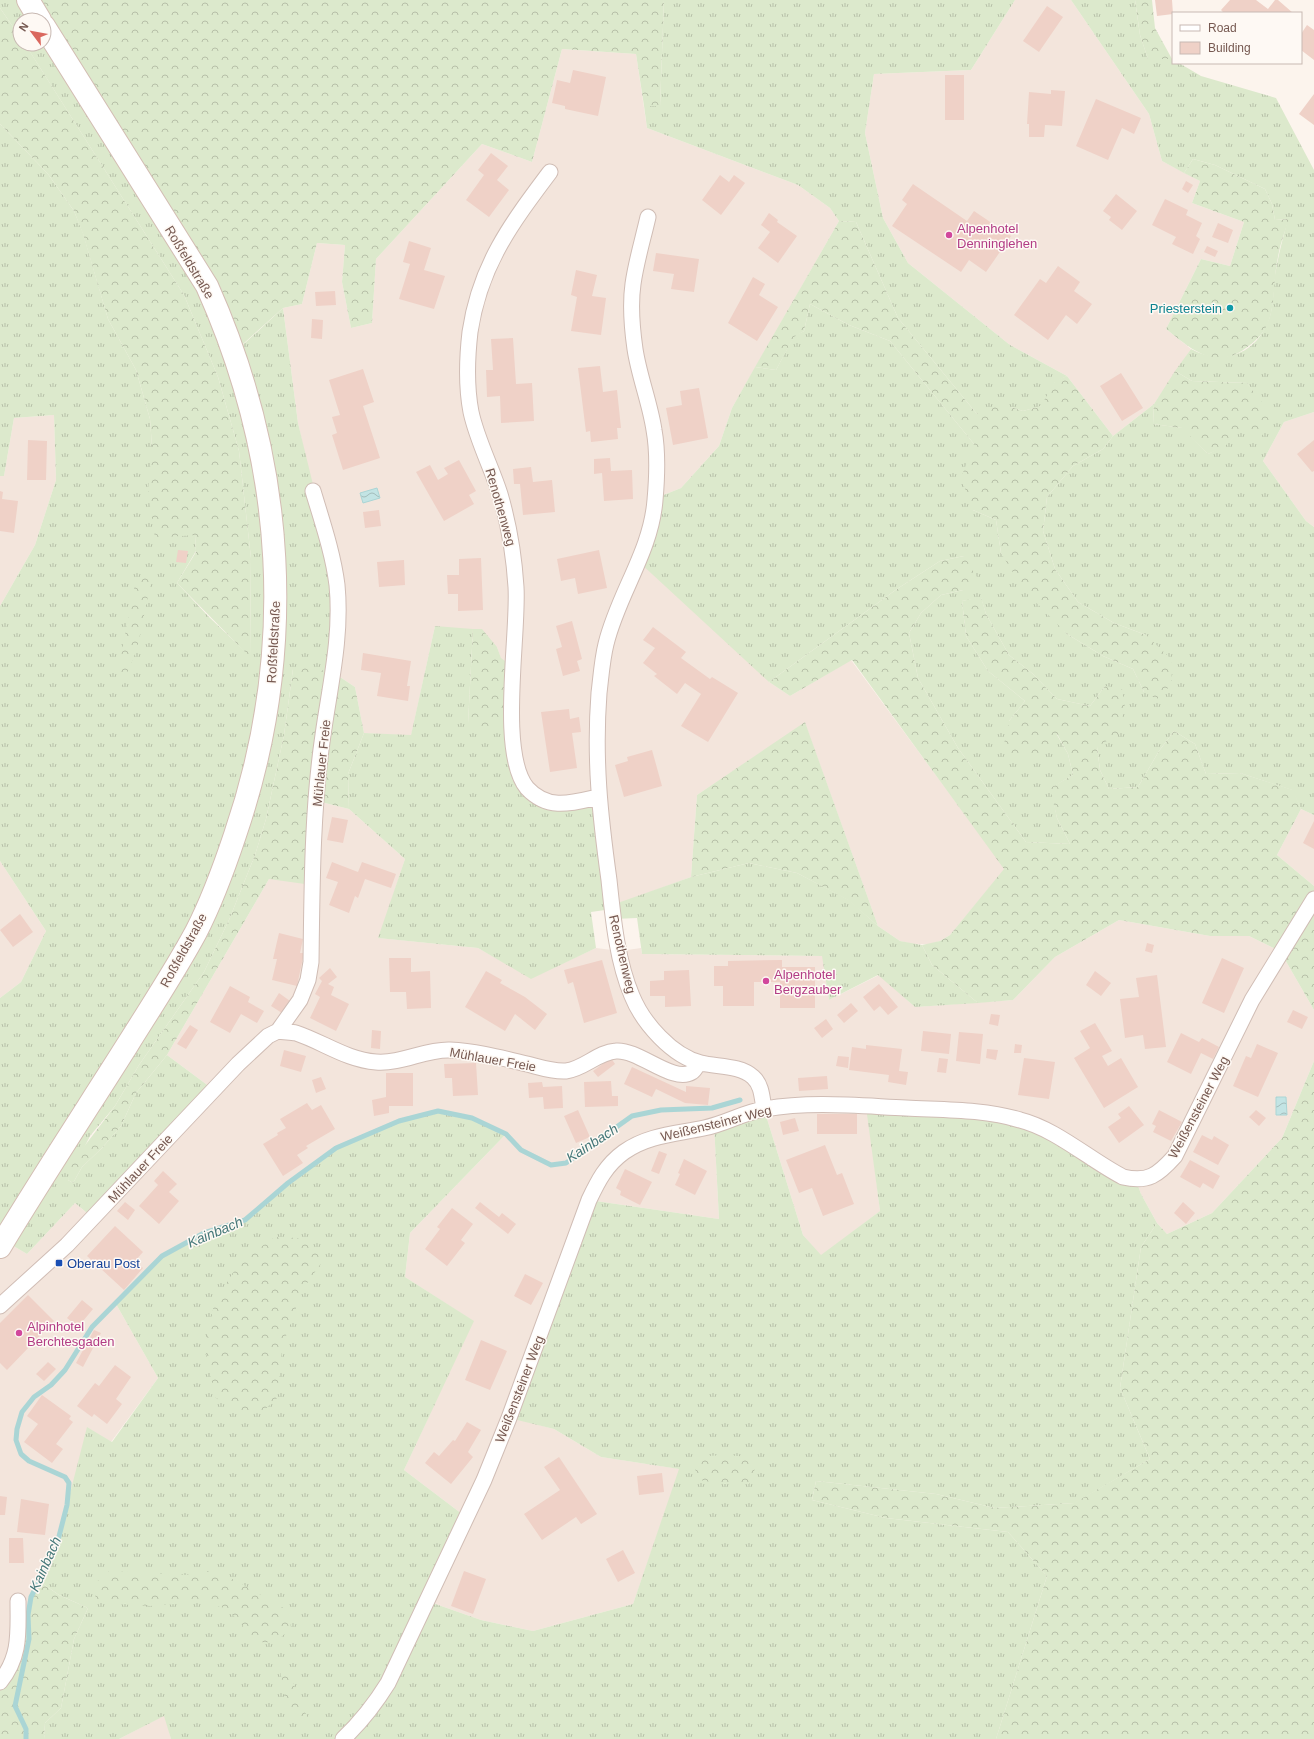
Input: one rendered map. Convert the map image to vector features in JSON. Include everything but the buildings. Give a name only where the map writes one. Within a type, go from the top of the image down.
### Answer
[{"type":"main road","points":[[28,0],[35,12]]},
{"type":"main road","name":"Roßfeldstraße","points":[[0,1247],[159,995],[196,931],[221,877],[248,798],[269,701],[275,627],[275,546],[262,457],[226,328],[207,286],[52,39]]},
{"type":"street","name":"Renothenweg","points":[[550,172],[506,232],[483,280],[475,306],[470,333],[467,384],[471,412],[499,494],[514,550],[516,589],[512,713],[515,750],[519,770],[527,787],[541,799],[564,805],[598,797]]},
{"type":"street","name":"Renothenweg","points":[[648,217],[632,286],[632,308],[635,350],[654,431],[656,498],[648,541],[614,617],[606,644],[598,711],[596,755],[598,797],[612,906],[623,964],[632,995],[650,1026],[666,1042],[683,1055],[699,1063],[744,1071],[753,1077],[760,1086],[764,1109]]},
{"type":"street","name":"Mühlauer Freie","points":[[0,1306],[67,1245],[238,1064],[268,1036],[278,1031],[300,1000],[308,980],[311,962],[314,833],[323,735],[336,657],[339,614],[337,583],[327,538],[313,491]]},
{"type":"street","name":"Weißensteiner Weg","points":[[343,1739],[360,1724],[388,1683],[484,1480],[512,1410],[589,1200],[598,1180],[611,1163],[642,1142],[660,1136],[706,1128],[764,1109],[812,1105],[866,1106],[978,1112],[1001,1115],[1036,1125],[1123,1177],[1136,1180],[1146,1179],[1163,1169],[1174,1156],[1252,1000],[1314,899]]},
{"type":"street","name":"Mühlauer Freie","points":[[278,1031],[296,1033],[333,1050],[358,1059],[375,1062],[398,1062],[441,1050],[452,1050],[492,1056],[555,1071],[566,1071],[606,1053],[626,1051],[672,1073],[683,1075],[692,1072],[699,1063]]},
{"type":"street","points":[[0,1682],[13,1663],[18,1645],[18,1601]]},
{"type":"shaded area","points":[[1015,0],[1071,0],[1149,114],[1162,161],[1200,181],[1192,203],[1244,222],[1230,266],[1201,259],[1166,329],[1191,349],[1154,404],[1113,436],[1067,376],[1010,345],[908,263],[883,218],[865,133],[874,74],[971,70]]},
{"type":"shaded area","points":[[562,49],[636,54],[647,128],[798,185],[830,208],[839,221],[732,408],[719,446],[681,488],[656,498],[769,682],[790,696],[851,660],[1005,869],[950,935],[940,941],[931,944],[913,944],[900,941],[878,926],[805,723],[697,795],[691,877],[612,906],[564,805],[527,787],[501,659],[497,647],[435,626],[411,736],[364,733],[355,687],[334,673],[313,491],[298,423],[283,308],[302,304],[317,243],[345,245],[342,282],[351,328],[372,323],[376,259],[482,144],[532,162]]},
{"type":"shaded area","points":[[1314,412],[1314,527],[1306,521],[1263,461],[1284,422]]},
{"type":"shaded area","points":[[54,415],[56,480],[35,545],[0,606],[0,476],[4,476],[14,418]]},
{"type":"shaded area","points":[[317,801],[349,809],[405,859],[379,938],[478,948],[531,978],[596,948],[620,951],[641,948],[642,954],[823,956],[829,1000],[879,975],[915,1007],[1013,1000],[1055,957],[1119,920],[1210,936],[1249,936],[1280,951],[1314,1010],[1314,1061],[1282,1138],[1212,1213],[1167,1234],[1157,1223],[1141,1194],[1136,1180],[867,1107],[880,1211],[821,1256],[803,1235],[764,1109],[714,1125],[719,1219],[589,1200],[509,1417],[554,1429],[601,1457],[680,1469],[633,1604],[533,1631],[481,1620],[427,1601],[466,1517],[404,1470],[473,1321],[405,1277],[410,1233],[506,1134],[288,1183],[245,1220],[204,1233],[116,1304],[158,1378],[111,1442],[88,1428],[56,1548],[31,1597],[28,1615],[18,1645],[0,1682],[0,1238],[27,1254],[75,1203],[88,1214],[214,1090],[167,1055],[269,879]]},
{"type":"shaded area","points":[[1301,809],[1314,815],[1314,886],[1277,855]]},
{"type":"shaded area","points":[[0,861],[46,931],[21,982],[0,998]]},
{"type":"shaded area","points":[[165,1715],[171,1739],[119,1739]]},
{"type":"green space","points":[[0,0],[28,0],[35,12],[12,12],[12,25],[0,8]]},
{"type":"green space","points":[[28,0],[664,0],[660,106],[644,106],[636,54],[562,49],[532,162],[482,144],[376,259],[372,323],[351,328],[342,282],[345,245],[317,243],[302,304],[283,308],[233,353],[52,41],[52,12],[35,12]]},
{"type":"green space","points":[[664,0],[1015,0],[971,70],[874,74],[865,133],[883,218],[908,263],[1010,345],[1067,376],[1055,382],[1042,406],[1023,411],[1011,407],[977,414],[898,318],[856,222],[839,221],[830,208],[798,185],[647,128],[644,106],[660,106]]},
{"type":"green space","points":[[1071,0],[1135,0],[1140,35],[1148,59],[1172,59],[1172,64],[1181,64],[1201,76],[1276,98],[1314,170],[1314,412],[1284,422],[1263,461],[1306,521],[1314,527],[1314,815],[1301,809],[1292,790],[1240,773],[1206,774],[1195,744],[1174,731],[1159,751],[1138,787],[1109,789],[1100,770],[1097,747],[1105,686],[1090,706],[1057,699],[1033,674],[1009,655],[986,614],[981,598],[962,601],[966,636],[988,671],[1025,701],[1009,721],[1056,733],[1068,754],[1073,775],[1051,788],[1057,818],[1070,844],[1026,842],[958,748],[918,678],[909,633],[921,613],[941,595],[963,590],[964,556],[940,561],[897,589],[769,682],[639,562],[656,498],[681,488],[719,446],[732,408],[755,367],[776,370],[794,336],[804,331],[810,304],[849,325],[890,341],[974,444],[973,510],[996,520],[1001,553],[1067,634],[1103,656],[1133,669],[1144,692],[1146,635],[1114,623],[1078,602],[1055,569],[1043,531],[1047,497],[1073,466],[1103,449],[1113,436],[1154,404],[1153,424],[1183,428],[1208,454],[1227,443],[1239,431],[1257,397],[1247,383],[1192,381],[1175,371],[1191,349],[1202,354],[1225,357],[1245,350],[1261,335],[1271,312],[1276,268],[1288,219],[1275,220],[1272,204],[1265,189],[1215,165],[1193,159],[1184,173],[1162,161],[1149,114]]},
{"type":"green space","points":[[1135,0],[1152,0],[1155,28],[1172,59],[1148,59],[1140,35]]},
{"type":"green space","points":[[0,8],[12,25],[12,52],[30,52],[184,295],[218,377],[239,451],[251,558],[250,657],[177,583],[196,552],[195,535],[155,538],[148,493],[152,447],[150,419],[136,370],[108,319],[83,234],[74,211],[48,174],[0,124]]},
{"type":"green space","points":[[52,40],[234,353],[283,308],[298,423],[337,583],[334,673],[293,669],[284,735],[266,819],[255,855],[229,920],[204,972],[139,1065],[115,1106],[90,1136],[68,1180],[73,1183],[82,1167],[102,1148],[121,1126],[136,1093],[167,1055],[214,1090],[93,1218],[75,1203],[27,1254],[0,1238],[0,998],[21,982],[46,931],[0,861],[0,606],[35,545],[56,480],[54,415],[14,418],[4,476],[0,476],[0,124],[48,174],[74,211],[83,233],[108,319],[136,370],[150,419],[152,447],[195,535],[196,551],[177,583],[209,617],[250,656],[251,558],[239,451],[218,377],[184,295],[30,52],[52,52]]},
{"type":"green space","points":[[1193,159],[1215,165],[1265,189],[1272,204],[1275,220],[1289,219],[1276,265],[1271,315],[1268,323],[1259,337],[1249,346],[1235,355],[1224,358],[1204,355],[1194,350],[1166,329],[1201,259],[1230,266],[1244,222],[1192,203],[1200,181],[1184,173]]},
{"type":"green space","points":[[839,221],[856,222],[898,318],[977,414],[987,407],[1011,407],[1023,411],[1041,406],[1055,381],[1067,376],[1113,436],[1103,449],[1073,466],[1047,497],[1043,531],[1055,569],[1078,602],[1114,623],[1146,635],[1171,659],[1172,684],[1157,699],[1144,692],[1133,669],[1103,656],[1067,634],[1023,589],[1001,553],[996,520],[973,510],[961,478],[974,444],[890,341],[849,325],[810,304],[804,331],[794,337],[776,370],[755,367]]},
{"type":"green space","points":[[1175,371],[1192,381],[1247,383],[1272,415],[1262,436],[1242,430],[1224,447],[1208,454],[1182,428],[1153,424],[1154,404]]},
{"type":"green space","points":[[964,556],[980,582],[963,590],[941,595],[921,613],[909,633],[918,678],[958,748],[1026,842],[1070,844],[1057,818],[1050,788],[1073,775],[1068,754],[1057,734],[1044,751],[1025,758],[1002,753],[1009,721],[1025,701],[988,671],[966,636],[962,601],[981,597],[986,614],[1009,655],[1033,674],[1057,699],[1090,706],[1105,686],[1122,689],[1125,707],[1118,734],[1097,747],[1100,770],[1109,789],[1138,787],[1159,751],[1174,731],[1195,744],[1206,774],[1240,773],[1293,790],[1301,809],[1277,855],[1314,886],[1314,1010],[1280,951],[1249,936],[1210,936],[1119,920],[1055,957],[1013,1000],[978,1003],[932,965],[922,945],[940,941],[950,935],[1004,869],[852,660],[790,696],[769,682],[897,589],[940,561]]},
{"type":"green space","points":[[142,574],[152,577],[137,649],[121,688],[120,660],[135,584]]},
{"type":"green space","points":[[435,626],[473,629],[468,723],[512,713],[515,750],[541,799],[598,797],[612,905],[691,877],[749,863],[797,873],[849,900],[878,926],[900,941],[922,945],[932,965],[978,1003],[915,1007],[878,975],[829,1000],[822,956],[642,954],[637,918],[614,919],[612,909],[591,912],[596,948],[531,979],[478,948],[378,938],[405,859],[349,809],[348,774],[364,733],[411,735]]},
{"type":"green space","points":[[473,629],[482,629],[497,647],[501,658],[513,667],[512,713],[482,733],[468,723]]},
{"type":"green space","points":[[307,667],[334,673],[355,687],[364,733],[348,774],[349,809],[317,801],[312,885],[269,879],[167,1055],[136,1093],[121,1126],[102,1148],[82,1167],[73,1183],[68,1180],[70,1165],[115,1106],[139,1065],[204,972],[229,920],[255,855],[266,819],[284,735],[293,669]]},
{"type":"green space","points":[[805,722],[878,926],[848,900],[797,873],[749,863],[691,877],[697,795]]},
{"type":"green space","points":[[1314,1061],[1314,1739],[996,1739],[1047,1576],[1008,1532],[886,1518],[812,1500],[816,1481],[936,1494],[995,1508],[1074,1503],[1150,1459],[1120,1388],[1141,1247],[1157,1223],[1167,1234],[1212,1213],[1282,1138]]},
{"type":"green space","points":[[866,1107],[1001,1115],[1136,1180],[1141,1194],[1157,1223],[1141,1247],[1120,1388],[1150,1459],[1075,1503],[995,1508],[936,1494],[816,1481],[812,1500],[886,1518],[1008,1532],[1047,1576],[996,1739],[171,1739],[164,1716],[119,1739],[44,1739],[45,1723],[61,1708],[74,1639],[88,1608],[59,1595],[39,1581],[56,1548],[87,1427],[112,1442],[158,1378],[116,1304],[162,1256],[204,1233],[245,1220],[288,1183],[336,1148],[399,1121],[438,1111],[472,1118],[506,1134],[410,1233],[405,1277],[474,1321],[404,1470],[466,1517],[427,1601],[481,1620],[533,1631],[633,1604],[679,1469],[601,1457],[554,1429],[509,1418],[589,1200],[719,1219],[714,1125],[764,1109],[803,1235],[821,1255],[880,1211]]},
{"type":"green space","points":[[275,1237],[299,1238],[309,1242],[318,1253],[322,1262],[303,1289],[282,1347],[277,1398],[261,1413],[237,1414],[215,1397],[205,1348],[215,1300],[241,1261]]},
{"type":"green space","points":[[728,1455],[747,1457],[756,1466],[749,1484],[720,1484],[700,1480],[693,1465],[705,1456]]},
{"type":"green space","points":[[109,1571],[186,1575],[208,1571],[235,1580],[289,1611],[291,1628],[278,1640],[264,1643],[251,1636],[228,1609],[201,1602],[150,1606],[118,1604],[96,1599],[93,1585]]},
{"type":"green space","points":[[39,1581],[59,1595],[88,1608],[74,1639],[61,1708],[45,1723],[44,1739],[0,1739],[0,1682],[18,1645],[28,1615],[31,1597]]},
{"type":"green space","points":[[279,1663],[288,1666],[300,1703],[310,1722],[301,1723],[285,1700]]},
{"type":"water","points":[[377,488],[380,498],[363,503],[360,493]]},
{"type":"water","points":[[1276,1097],[1286,1097],[1287,1115],[1276,1115]]},
{"type":"waterway","name":"Kainbach","points":[[26,1739],[26,1729],[15,1706],[29,1639],[28,1615],[31,1597],[56,1548],[67,1505],[69,1483],[65,1477],[29,1461],[21,1454],[16,1440],[17,1429],[22,1412],[34,1397],[51,1385],[65,1370],[92,1327],[162,1256],[204,1233],[245,1220],[288,1183],[336,1148],[399,1121],[438,1111],[472,1118],[506,1134],[521,1150],[551,1165],[566,1163],[632,1116],[661,1110],[712,1108],[740,1100]]},
{"type":"place","name":"Alpenhotel Denninglehen","points":[[949,235]]},
{"type":"place","name":"Priesterstein","points":[[1230,308]]},
{"type":"place","name":"Alpenhotel Bergzauber","points":[[766,981]]},
{"type":"place","name":"Oberau Post","points":[[59,1263]]},
{"type":"place","name":"Alpinhotel Berchtesgaden","points":[[19,1333]]}]
